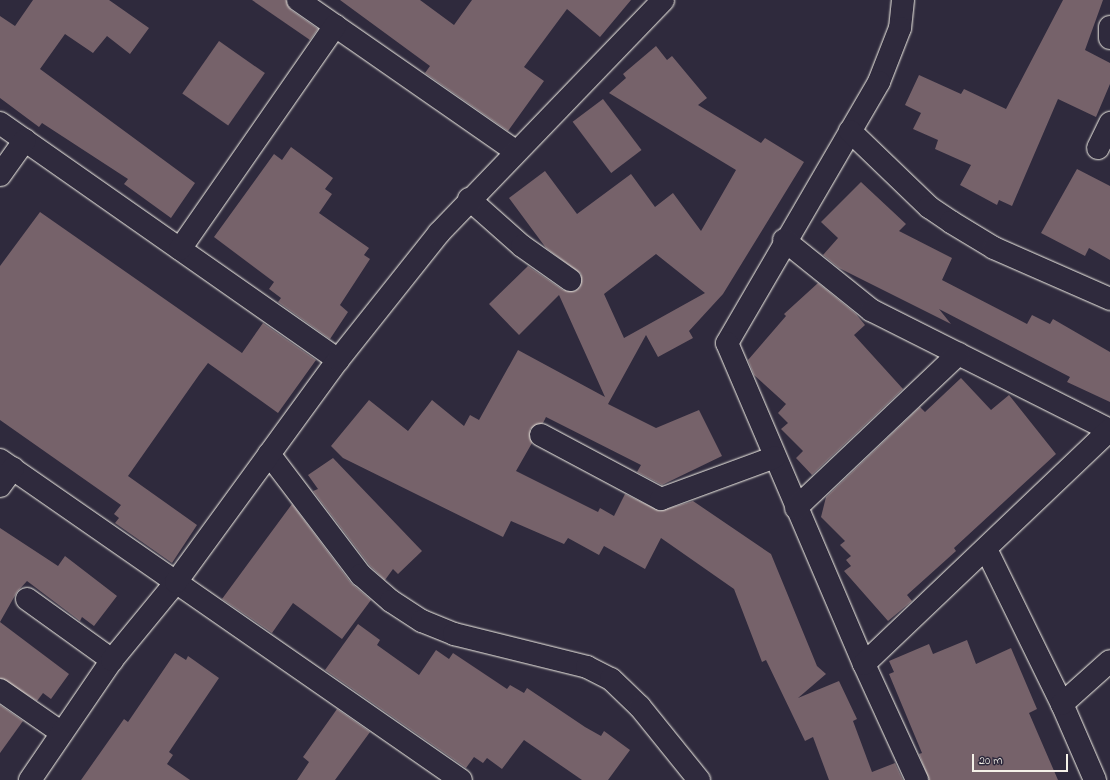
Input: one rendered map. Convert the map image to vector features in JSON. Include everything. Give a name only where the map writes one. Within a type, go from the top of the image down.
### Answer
[{"type":"street","points":[[298,0],[516,151]]},
{"type":"street","points":[[30,780],[112,660],[176,582],[338,360],[469,199],[663,0]]},
{"type":"street","points":[[903,0],[900,28],[879,82],[784,240],[727,343],[796,508],[864,664],[918,780]]},
{"type":"street","points":[[180,248],[335,26]]},
{"type":"street","points":[[1110,27],[1110,38]]},
{"type":"street","points":[[0,123],[338,360]]},
{"type":"street","points":[[1098,148],[1110,123]]},
{"type":"street","points":[[850,131],[929,207],[951,222],[994,248],[1110,299]]},
{"type":"street","points":[[0,175],[25,140]]},
{"type":"street","points":[[469,199],[522,246],[570,280]]},
{"type":"street","points":[[784,240],[871,310],[1110,430],[864,664]]},
{"type":"street","points":[[796,508],[958,354]]},
{"type":"street","points":[[541,434],[661,499],[775,457]]},
{"type":"street","points":[[269,454],[361,575],[391,601],[422,621],[454,634],[587,667],[611,679],[640,707],[699,780]]},
{"type":"street","points":[[0,486],[6,464],[461,780]]},
{"type":"street","points":[[986,549],[1062,704],[1095,780]]},
{"type":"street","points":[[27,599],[112,660]]},
{"type":"street","points":[[1062,704],[1110,661]]},
{"type":"street","points":[[0,690],[62,733]]},
{"type":"building","points":[[33,0],[109,0],[149,28],[130,54],[107,36],[93,53],[65,34],[40,69],[195,183],[171,218],[124,184],[128,179],[42,123],[39,127],[0,98],[0,16],[15,26]]},
{"type":"building","points":[[252,0],[286,0],[291,10],[318,29],[310,40]]},
{"type":"building","points":[[340,0],[420,0],[454,25],[472,0],[631,0],[600,37],[567,9],[524,67],[544,81],[508,131],[425,73],[430,66]]},
{"type":"building","points":[[1063,0],[1103,0],[1085,50],[1110,63],[1110,84],[1096,117],[1058,99],[1012,206],[999,200],[997,205],[960,185],[971,165],[935,149],[938,140],[913,129],[921,113],[905,105],[919,75],[961,94],[964,89],[1006,109]]},
{"type":"building","points":[[219,41],[265,73],[228,126],[182,93]]},
{"type":"building","points":[[656,46],[667,60],[672,56],[707,98],[698,105],[761,143],[765,138],[804,162],[723,294],[689,331],[693,338],[658,357],[646,335],[608,404],[656,428],[699,410],[722,456],[662,485],[637,472],[641,465],[546,417],[543,423],[530,429],[532,443],[516,471],[598,512],[600,508],[614,516],[625,494],[660,511],[693,501],[771,554],[817,666],[826,674],[798,698],[839,681],[857,719],[853,721],[872,772],[895,763],[903,780],[829,780],[813,737],[805,741],[766,660],[762,662],[734,589],[661,538],[645,569],[604,546],[599,555],[568,538],[564,544],[511,521],[503,537],[343,458],[331,446],[369,400],[408,431],[432,400],[464,426],[470,415],[479,420],[518,350],[605,397],[559,295],[519,335],[489,304],[528,266],[563,290],[575,291],[580,287],[581,274],[546,248],[509,198],[545,171],[577,214],[631,174],[655,207],[673,193],[701,231],[736,170],[609,93],[626,78],[623,74]],"holes":[[[656,254],[705,293],[624,338],[604,294]]]},
{"type":"building","points":[[603,99],[642,150],[611,173],[573,122]]},
{"type":"building","points":[[291,147],[333,178],[325,189],[332,194],[319,213],[369,248],[364,255],[370,259],[340,305],[348,312],[330,339],[278,302],[281,298],[269,289],[274,282],[214,237],[274,154],[282,160]]},
{"type":"building","points":[[1077,169],[1110,186],[1110,260],[1089,248],[1085,256],[1041,233]]},
{"type":"building","points":[[861,182],[906,224],[899,231],[952,258],[942,280],[1027,324],[1032,315],[1050,324],[1053,319],[1110,352],[1110,402],[1067,382],[1070,377],[939,309],[951,324],[839,268],[823,255],[838,238],[821,222]]},
{"type":"building","points":[[40,212],[242,353],[263,323],[316,360],[278,413],[208,363],[199,375],[128,476],[197,525],[172,563],[115,523],[119,518],[114,514],[121,505],[0,420],[0,266]]},
{"type":"building","points":[[818,283],[856,314],[865,325],[854,335],[903,389],[812,475],[796,458],[803,451],[781,429],[788,423],[778,413],[786,404],[754,375],[748,360],[786,316],[784,314]]},
{"type":"building","points":[[961,378],[991,410],[1009,395],[1056,454],[954,548],[956,551],[907,595],[912,601],[888,621],[844,571],[851,566],[846,560],[851,556],[840,545],[845,541],[821,517],[826,497],[920,407],[925,412]]},
{"type":"building","points":[[333,458],[422,551],[398,574],[393,569],[385,580],[370,566],[313,491],[318,489],[308,475]]},
{"type":"building","points":[[292,504],[351,583],[371,600],[342,639],[293,603],[272,633],[222,599]]},
{"type":"building","points":[[0,528],[58,566],[65,556],[117,596],[94,626],[82,617],[80,621],[27,581],[17,592],[0,622]]},
{"type":"building","points":[[0,622],[69,674],[51,699],[43,693],[37,701],[0,678]]},
{"type":"building","points":[[358,624],[380,640],[377,645],[419,675],[436,650],[449,659],[453,653],[507,689],[510,685],[524,693],[527,688],[585,727],[601,736],[604,731],[630,750],[608,780],[582,780],[524,740],[502,769],[487,758],[483,763],[474,757],[466,768],[325,670]]},
{"type":"building","points":[[967,640],[976,664],[1011,648],[1037,709],[1029,713],[1058,780],[929,780],[919,754],[922,753],[889,674],[894,672],[889,661],[929,644],[933,654]]},
{"type":"building","points":[[175,653],[186,660],[188,656],[219,678],[169,752],[173,755],[167,764],[190,780],[81,780],[124,719],[128,722]]},
{"type":"building","points":[[0,705],[23,721],[0,753]]},
{"type":"building","points":[[337,709],[370,732],[335,780],[297,780],[309,762],[303,757]]}]
